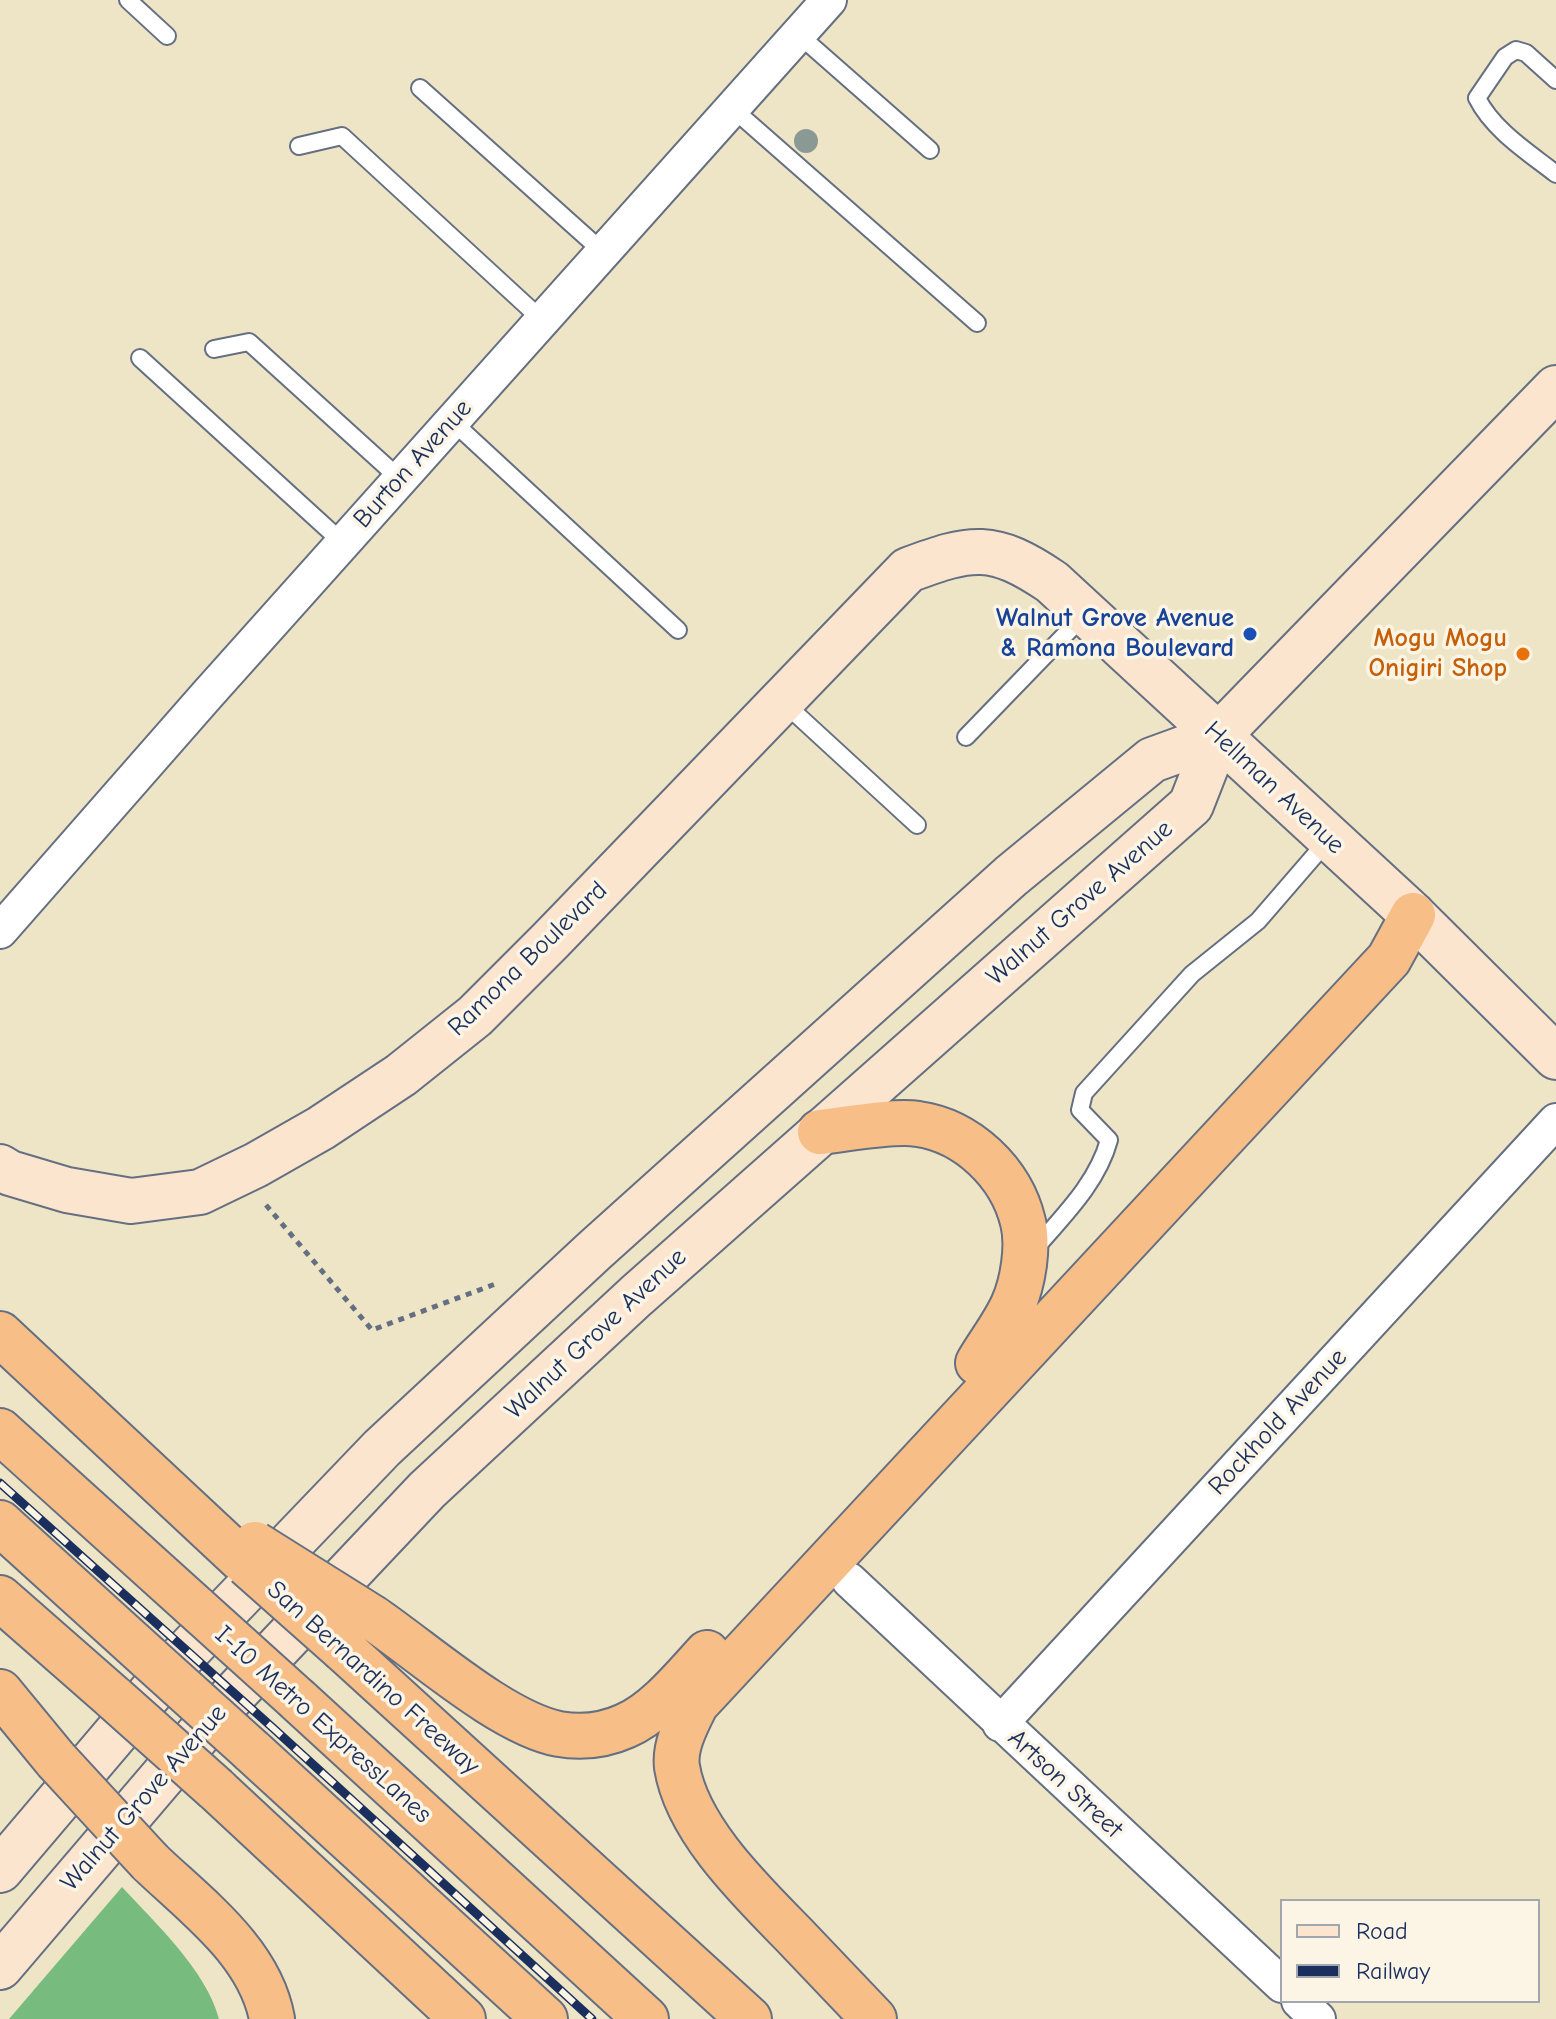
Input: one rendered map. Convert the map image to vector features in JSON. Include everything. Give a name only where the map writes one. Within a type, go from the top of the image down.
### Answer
[{"type":"highway","points":[[238,1547],[373,1618],[482,1697],[527,1722],[559,1734],[593,1736],[628,1725],[668,1696],[1373,944],[1413,915]]},
{"type":"highway","points":[[874,2019],[738,1877],[708,1836],[687,1799],[677,1765],[682,1733],[696,1704],[1389,959],[1413,915]]},
{"type":"highway","points":[[820,1132],[915,1123],[944,1130],[976,1148],[1006,1182],[1023,1222],[1025,1260],[1014,1305],[978,1363]]},
{"type":"highway","name":"San Bernardino Freeway","points":[[0,1334],[238,1547],[344,1650],[749,2019]]},
{"type":"highway","name":"I-10 Metro ExpressLanes","points":[[0,1431],[646,2019]]},
{"type":"highway","points":[[0,1523],[545,2019]]},
{"type":"highway","points":[[0,1598],[216,1789],[463,2019]]},
{"type":"highway","points":[[0,1692],[56,1760],[150,1862],[231,1940],[260,1981],[272,2019]]},
{"type":"main road","name":"Walnut Grove Avenue","points":[[0,1967],[222,1707],[427,1490],[647,1286],[1191,805],[1218,736],[1556,388]]},
{"type":"main road","name":"Hellman Avenue","points":[[972,551],[996,552],[1028,566],[1052,582],[1413,915],[1556,1057]]},
{"type":"main road","name":"Ramona Boulevard","points":[[0,1167],[10,1173],[67,1190],[131,1201],[200,1192],[321,1128],[401,1075],[475,1016],[908,570],[948,555],[972,551]]},
{"type":"main road","name":"Walnut Grove Avenue","points":[[0,1870],[175,1664],[382,1448],[527,1312],[1011,876],[1152,760],[1218,736]]},
{"type":"street","name":"Burton Avenue","points":[[0,931],[798,34],[822,2]]},
{"type":"street","name":"Rockhold Avenue","points":[[1000,1724],[1556,1121]]},
{"type":"street","name":"Artson Street","points":[[849,1580],[1280,1983]]},
{"type":"street","points":[[1301,2003],[1318,2019]]},
{"type":"lane","points":[[128,0],[167,36]]},
{"type":"lane","points":[[798,34],[930,150]]},
{"type":"lane","points":[[1556,80],[1526,53],[1516,50],[1505,57],[1477,98],[1484,112],[1556,174]]},
{"type":"lane","points":[[420,88],[603,252]]},
{"type":"lane","points":[[732,108],[977,323]]},
{"type":"lane","points":[[299,146],[342,136],[542,320]]},
{"type":"lane","points":[[214,349],[249,342],[400,479]]},
{"type":"lane","points":[[140,358],[343,543]]},
{"type":"lane","points":[[452,421],[678,630]]},
{"type":"lane","points":[[966,737],[1086,614]]},
{"type":"lane","points":[[781,700],[917,825]]},
{"type":"lane","points":[[1025,1260],[1081,1196],[1104,1161],[1109,1140],[1080,1110],[1084,1093],[1192,974],[1258,921],[1329,838]]},
{"type":"path","points":[[266,1204],[372,1330],[501,1281]]},
{"type":"green space","points":[[122,1887],[192,1965],[219,2019],[9,2019]]},
{"type":"railway","points":[[0,1483],[592,2019]]},
{"type":"place","name":"Walnut Grove Avenue & Ramona Boulevard","points":[[1250,634]]},
{"type":"place","name":"Mogu Mogu Onigiri Shop","points":[[1523,654]]}]
